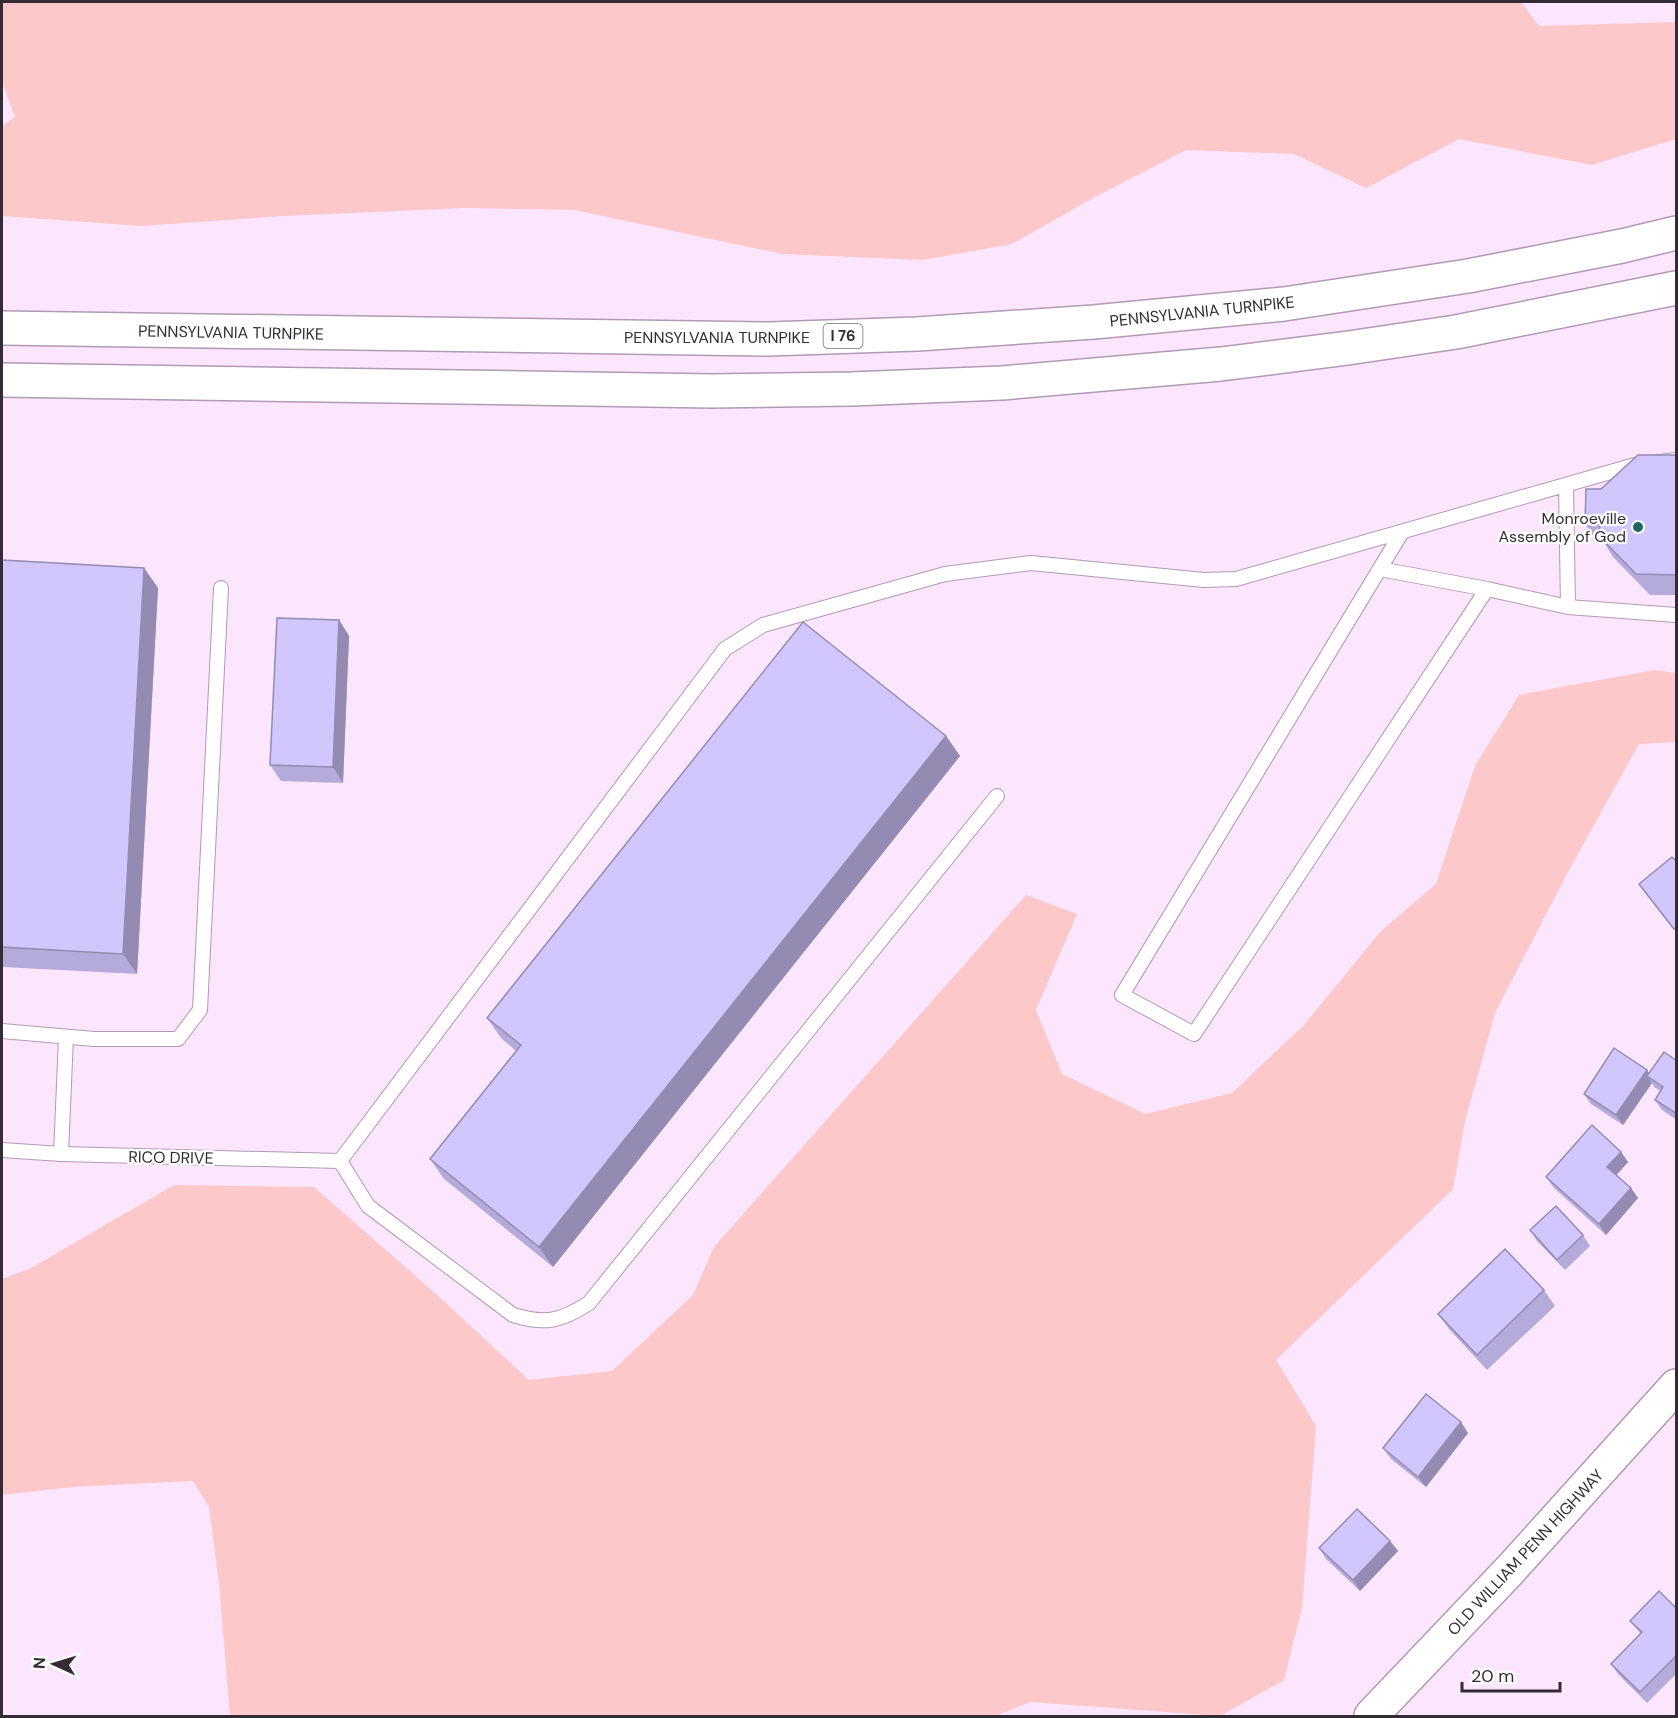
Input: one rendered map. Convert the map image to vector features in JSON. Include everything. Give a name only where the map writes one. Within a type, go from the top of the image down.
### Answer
[{"type":"main road","name":"PENNSYLVANIA TURNPIKE","points":[[2,328],[769,339],[917,334],[1094,322],[1284,304],[1468,276],[1677,233]]},
{"type":"main road","points":[[2,380],[712,391],[850,389],[1002,383],[1221,364],[1359,346],[1456,332],[1677,288]]},
{"type":"main road","name":"OLD WILLIAM PENN HIGHWAY","points":[[1371,1716],[1510,1570],[1677,1386]]},
{"type":"lane","points":[[997,796],[589,1303],[572,1314],[552,1320],[532,1321],[513,1315],[368,1206],[340,1161],[725,650],[763,625],[945,574],[1031,563],[1204,580],[1236,579],[1635,465],[1677,459]]},
{"type":"lane","points":[[1566,485],[1568,607]]},
{"type":"lane","points":[[1402,532],[1122,995],[1194,1034],[1487,588]]},
{"type":"lane","points":[[1380,568],[1487,588],[1568,607],[1677,615]]},
{"type":"lane","points":[[2,1031],[94,1039],[178,1039],[200,1010],[221,588]]},
{"type":"lane","points":[[61,1154],[66,1037]]},
{"type":"lane","name":"RICO DRIVE","points":[[2,1150],[61,1154],[340,1161]]},
{"type":"shaded area","points":[[2,2],[1521,2],[1539,26],[1676,22],[1676,139],[1592,165],[1459,139],[1366,188],[1294,154],[1186,150],[1093,198],[1012,244],[923,260],[782,254],[574,210],[465,208],[283,216],[141,226],[2,216],[2,126],[15,117],[2,82]]},
{"type":"shaded area","points":[[1654,670],[1676,673],[1676,742],[1639,744],[1569,870],[1495,1013],[1465,1121],[1453,1189],[1276,1360],[1316,1426],[1302,1608],[1284,1680],[1220,1716],[1030,1702],[995,1716],[230,1716],[219,1583],[209,1507],[193,1481],[72,1487],[2,1495],[2,1279],[31,1268],[174,1185],[314,1187],[435,1293],[529,1380],[612,1371],[693,1295],[714,1247],[1026,895],[1077,914],[1036,1010],[1062,1074],[1145,1114],[1232,1093],[1304,1025],[1380,932],[1436,884],[1475,766],[1519,695]]},
{"type":"building","name":"Monroeville Assembly of God","points":[[1638,455],[1677,455],[1677,575],[1636,574],[1599,536],[1600,524],[1585,524],[1586,489],[1601,489]]},
{"type":"building","points":[[2,560],[144,568],[123,954],[2,947]]},
{"type":"building","points":[[277,618],[339,620],[333,767],[270,765]]},
{"type":"building","points":[[803,622],[946,736],[539,1247],[430,1159],[521,1045],[487,1018]]},
{"type":"building","points":[[1672,857],[1677,862],[1677,928],[1674,929],[1639,884]]},
{"type":"building","points":[[1614,1048],[1647,1070],[1616,1115],[1584,1094]]},
{"type":"building","points":[[1664,1052],[1677,1061],[1677,1114],[1655,1100],[1663,1087],[1647,1076]]},
{"type":"building","points":[[1592,1125],[1621,1152],[1607,1167],[1631,1188],[1599,1224],[1546,1177]]},
{"type":"building","points":[[1556,1206],[1583,1235],[1557,1260],[1530,1230]]},
{"type":"building","points":[[1505,1249],[1544,1290],[1477,1355],[1438,1314]]},
{"type":"building","points":[[1426,1394],[1461,1422],[1418,1477],[1383,1448]]},
{"type":"building","points":[[1357,1509],[1390,1541],[1353,1580],[1319,1548]]},
{"type":"building","points":[[1659,1591],[1677,1609],[1677,1655],[1640,1692],[1611,1664],[1642,1632],[1630,1621]]},
{"type":"place","name":"Monroeville Assembly of God","points":[[1638,527]]}]
